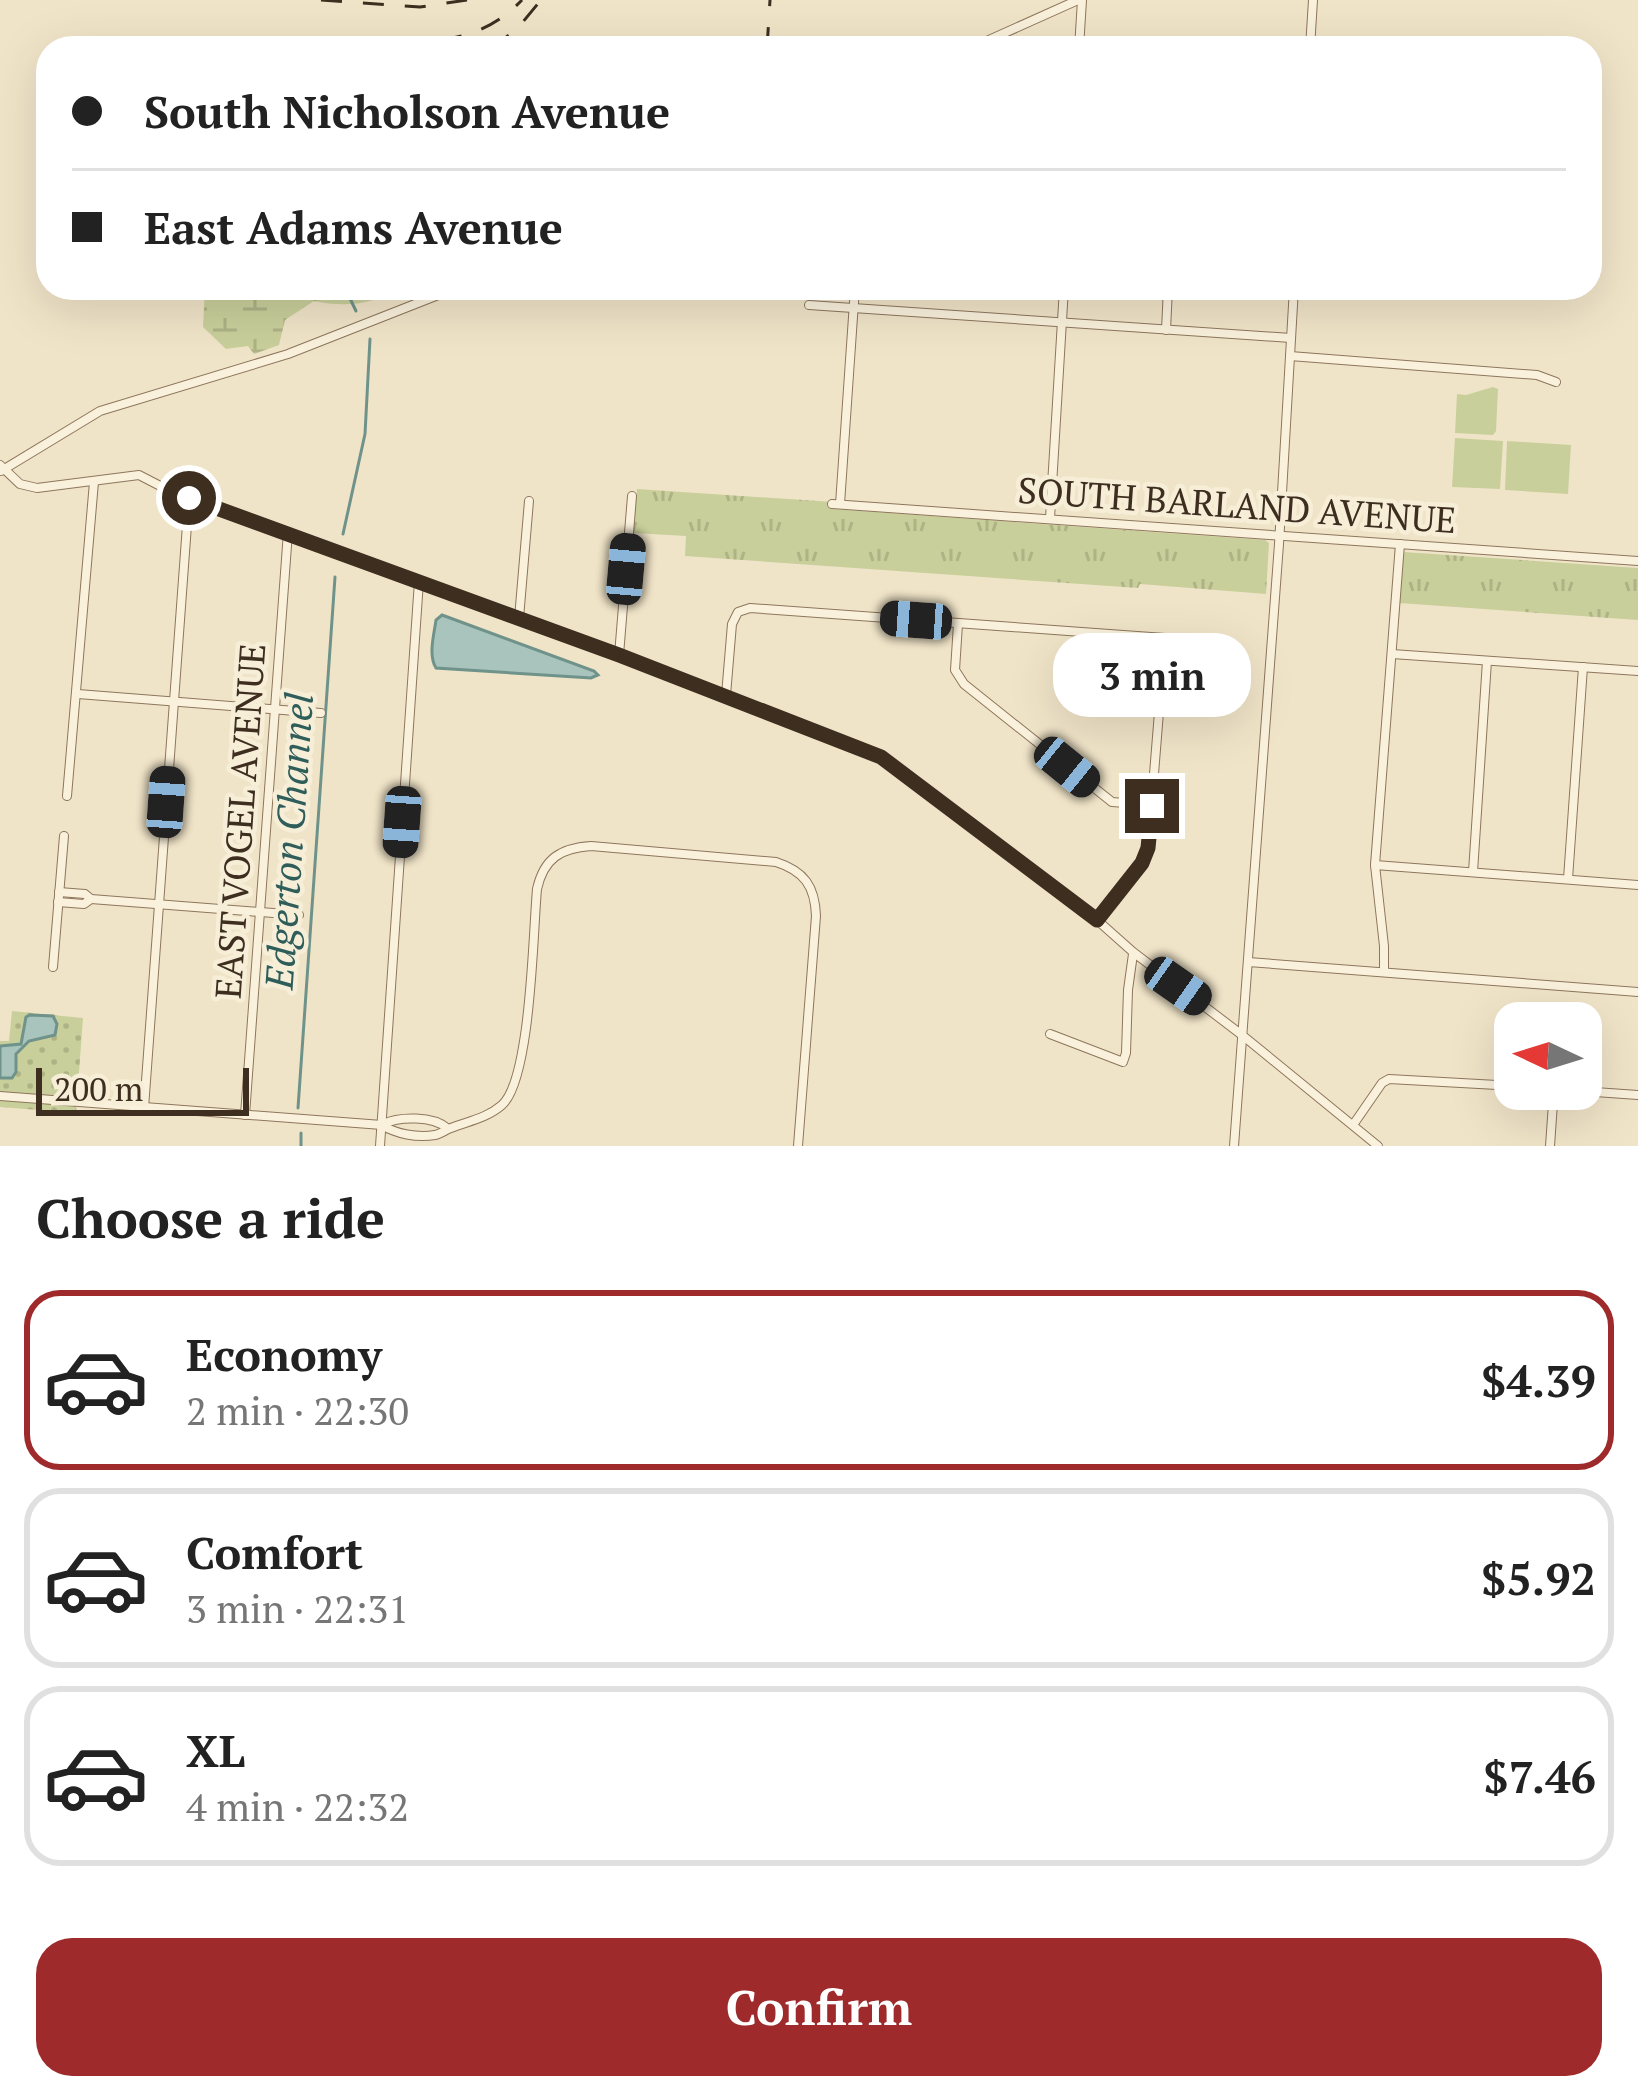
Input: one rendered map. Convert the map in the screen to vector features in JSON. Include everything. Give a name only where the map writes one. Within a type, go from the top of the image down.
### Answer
[{"type":"street","points":[[998,36],[1080,0],[1079,36]]},
{"type":"street","points":[[1311,36],[1313,0]]},
{"type":"street","points":[[425,300],[288,354],[100,411],[1,469],[28,487],[139,476],[881,757],[1097,920],[1378,1146]]},
{"type":"street","points":[[854,300],[854,308]]},
{"type":"street","points":[[1050,518],[1064,300]]},
{"type":"street","points":[[1166,329],[1167,300]]},
{"type":"street","points":[[1234,1146],[1294,300]]},
{"type":"street","points":[[809,305],[1292,338]]},
{"type":"street","name":"SOUTH BARLAND AVENUE","points":[[854,308],[836,504],[1638,560]]},
{"type":"street","points":[[1290,356],[1537,375],[1556,382]]},
{"type":"street","points":[[67,796],[94,482]]},
{"type":"street","points":[[619,655],[632,496]]},
{"type":"street","points":[[144,1108],[189,498]]},
{"type":"street","points":[[519,618],[529,500]]},
{"type":"street","name":"EAST VOGEL AVENUE","points":[[245,1114],[288,532]]},
{"type":"street","points":[[1384,971],[1375,865],[1400,544]]},
{"type":"street","points":[[380,1146],[419,581]]},
{"type":"street","points":[[726,695],[732,624],[738,612],[750,608],[1165,638],[1148,848],[1142,863],[1097,920]]},
{"type":"street","points":[[958,624],[955,670],[964,684],[1112,802],[1152,806]]},
{"type":"street","points":[[1392,654],[1638,671]]},
{"type":"street","points":[[1473,872],[1487,661]]},
{"type":"street","points":[[1568,879],[1583,668]]},
{"type":"street","points":[[77,694],[321,713]]},
{"type":"street","points":[[53,967],[64,836]]},
{"type":"street","points":[[0,1096],[382,1125],[395,1133],[439,1135],[471,1123],[502,1105],[518,1079],[539,879],[556,855],[591,846],[776,862],[810,884],[816,916],[798,1146]]},
{"type":"street","points":[[1375,865],[1638,885]]},
{"type":"street","points":[[59,897],[84,904],[91,899],[299,915]]},
{"type":"street","points":[[1050,1034],[1123,1062],[1133,952]]},
{"type":"street","points":[[1248,962],[1638,992]]},
{"type":"street","points":[[1352,1125],[1389,1079],[1494,1085]]},
{"type":"street","points":[[1602,1092],[1638,1095]]},
{"type":"street","points":[[1550,1146],[1552,1110]]},
{"type":"green space","points":[[204,300],[371,300],[357,304],[314,301],[285,320],[279,345],[254,354],[248,346],[226,349],[203,327]]},
{"type":"green space","points":[[1498,389],[1493,435],[1455,433],[1457,394]]},
{"type":"green space","points":[[1455,438],[1503,441],[1500,489],[1452,487]]},
{"type":"green space","points":[[1507,441],[1571,445],[1568,494],[1505,490]]},
{"type":"green space","points":[[637,489],[833,502],[833,509],[1265,540],[1269,543],[1266,594],[685,556],[686,536],[633,533]]},
{"type":"green space","points":[[1404,552],[1638,568],[1638,620],[1399,603]]},
{"type":"green space","points":[[12,1011],[83,1018],[76,1113],[0,1107],[0,1041],[9,1041]]},
{"type":"water","points":[[442,615],[598,675],[436,668],[432,645],[436,620]]},
{"type":"water","points":[[30,1015],[53,1016],[55,1035],[29,1041],[16,1054],[12,1078],[0,1078],[0,1046],[21,1044]]},
{"type":"waterway","name":"Edgerton Channel","points":[[351,300],[356,311]]},
{"type":"waterway","name":"Edgerton Channel","points":[[343,534],[365,434],[370,339]]},
{"type":"waterway","name":"Edgerton Channel","points":[[298,1108],[335,577]]},
{"type":"waterway","name":"Edgerton Channel","points":[[301,1133],[301,1146]]},
{"type":"railway","points":[[321,0],[420,7],[467,0]]},
{"type":"railway","points":[[460,36],[504,16],[522,0]]},
{"type":"railway","points":[[508,36],[541,0]]},
{"type":"railway","points":[[768,36],[770,0]]},
{"type":"route","points":[[189,498],[726,695],[881,757],[1097,920],[1142,863],[1152,806]]}]
